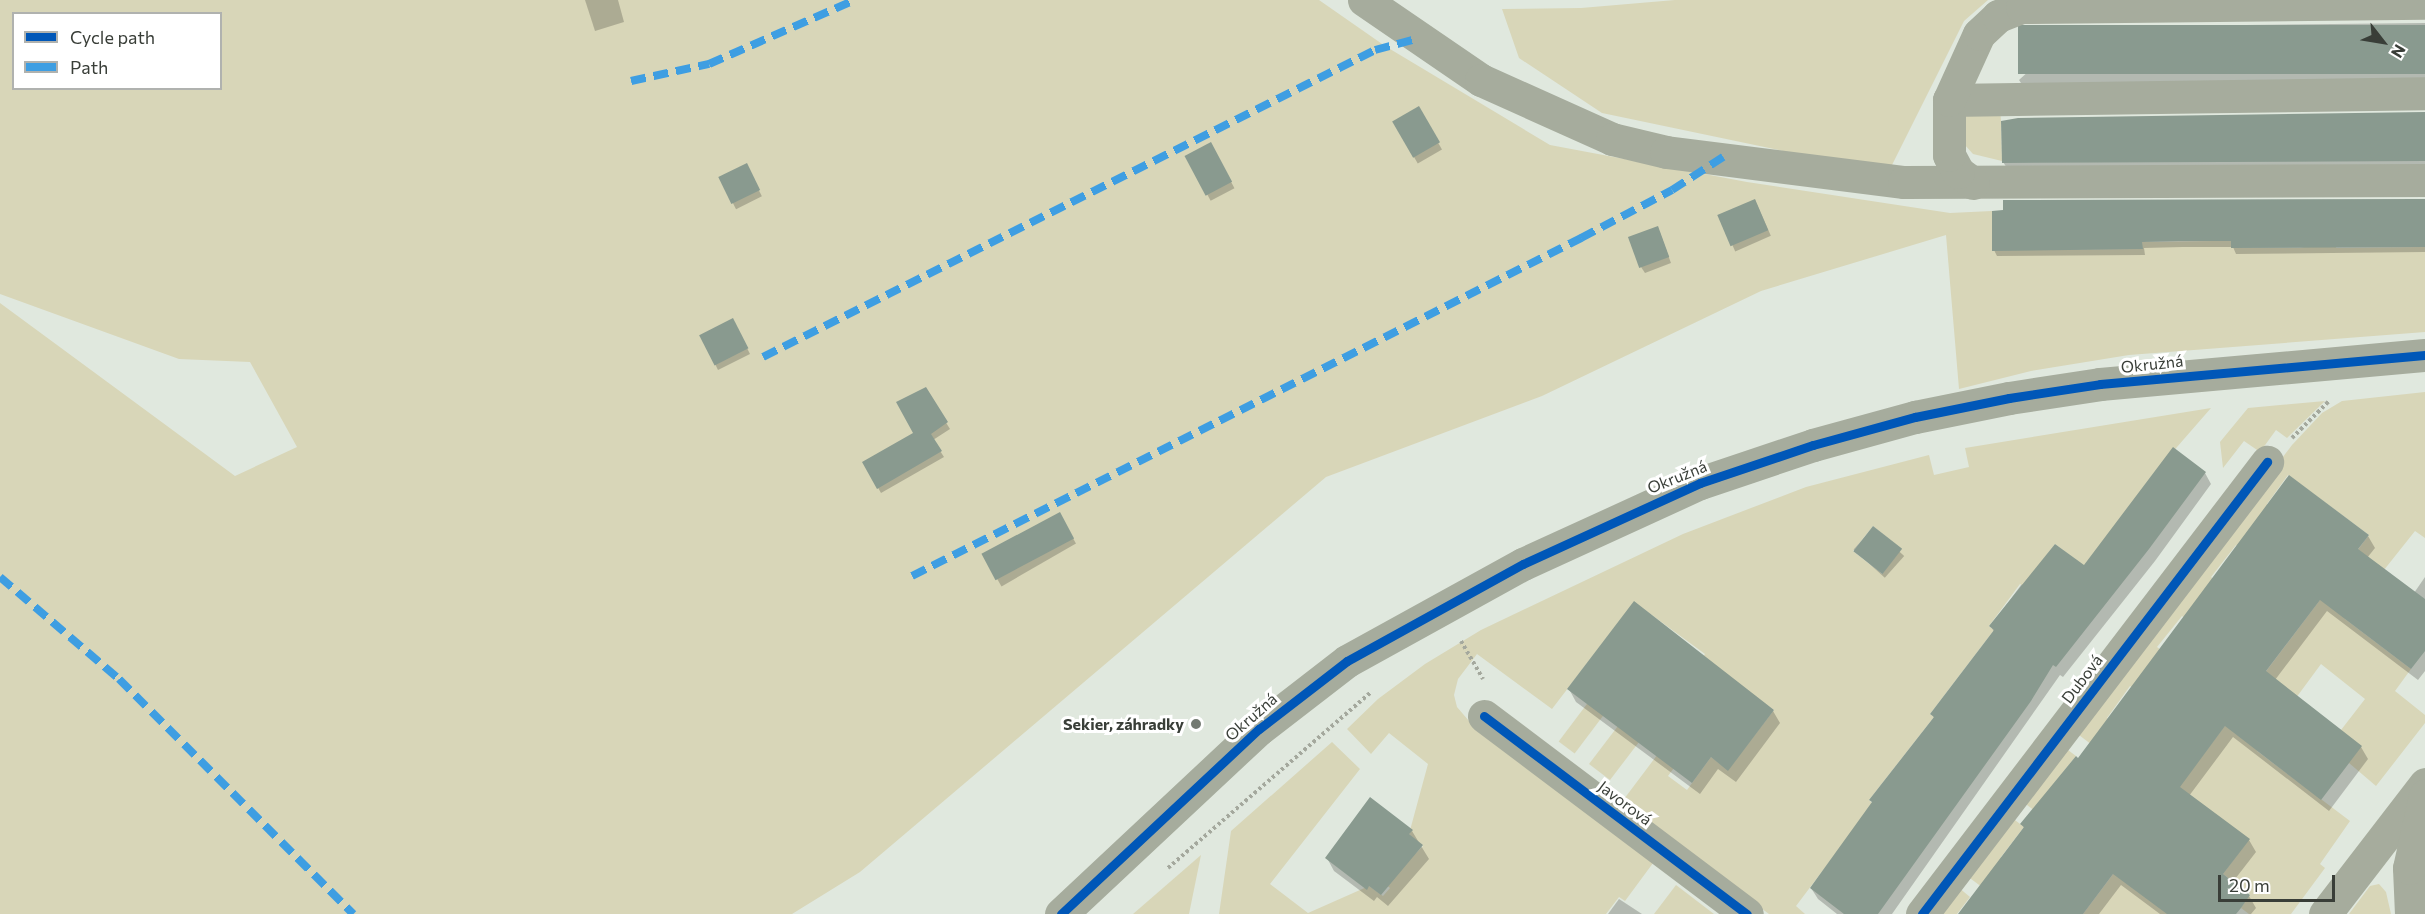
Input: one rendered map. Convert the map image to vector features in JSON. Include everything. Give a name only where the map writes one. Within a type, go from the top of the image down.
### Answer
[{"type":"street","points":[[1364,0],[1416,39],[1481,80],[1612,139],[1666,152],[1904,182],[2425,180]]},
{"type":"street","points":[[1973,183],[1958,172],[1949,155],[1949,100],[1979,34],[1998,16],[2022,7],[2425,3]]},
{"type":"street","points":[[1949,100],[2425,93]]},
{"type":"street","name":"Okružná","points":[[1061,914],[1259,729],[1347,661],[1523,564],[1701,483],[1824,441],[1915,417],[2009,398],[2100,384],[2425,355]]},
{"type":"street","name":"Dubová","points":[[1922,914],[2266,462]]},
{"type":"street","name":"Javorová","points":[[1484,716],[1747,914]]},
{"type":"street","points":[[2325,914],[2425,784]]},
{"type":"street","points":[[2410,914],[2409,867],[2425,796]]},
{"type":"path","points":[[2266,462],[2333,397]]},
{"type":"path","points":[[1461,642],[1476,668]]},
{"type":"path","points":[[1159,876],[1377,687]]},
{"type":"shaded area","points":[[0,0],[1319,0],[1385,46],[1550,145],[1747,182],[1950,213],[1992,211],[1992,250],[2142,249],[2142,242],[2231,240],[2231,248],[2300,248],[2337,239],[2336,248],[2425,247],[2425,332],[2129,355],[2031,371],[1959,389],[1946,235],[1761,291],[1542,396],[1326,477],[860,872],[792,914],[0,914],[0,303],[235,476],[297,447],[250,362],[179,359],[0,294]]},
{"type":"shaded area","points":[[1675,0],[1988,0],[1964,21],[1888,173],[1602,113],[1519,58],[1502,9],[1581,8]]},
{"type":"shaded area","points":[[2000,109],[2002,161],[1973,154],[1964,144],[1964,115]]},
{"type":"shaded area","points":[[2425,392],[2425,538],[2415,531],[2345,619],[2411,669],[2395,691],[2425,715],[2425,723],[2376,786],[2349,763],[2341,730],[2365,699],[2321,664],[2257,751],[2350,821],[2320,864],[2325,868],[2291,914],[2249,914],[2241,908],[2250,894],[2223,874],[2249,839],[2167,914],[2083,914],[2369,535],[2288,475],[2267,504],[2312,538],[2281,579],[2236,545],[2211,577],[2260,615],[2232,653],[2182,616],[2157,647],[2208,685],[2178,723],[2130,686],[2107,718],[2155,755],[2112,760],[2075,732],[2292,445],[2322,413],[2342,401]]},
{"type":"shaded area","points":[[2325,401],[2287,438],[2276,430],[2260,452],[2244,441],[2223,468],[2220,442],[2248,408]]},
{"type":"shaded area","points":[[2211,408],[2150,478],[2108,584],[2055,544],[2023,586],[2020,584],[1989,626],[1994,630],[1930,714],[1934,717],[1869,800],[1873,804],[1796,906],[1805,914],[1769,914],[1621,803],[1676,730],[1693,742],[1668,776],[1687,790],[1711,757],[1728,770],[1774,710],[1701,660],[1705,654],[1634,602],[1552,709],[1477,654],[1458,679],[1454,695],[1457,707],[1469,721],[1656,859],[1625,901],[1619,897],[1606,914],[1219,914],[1231,831],[1332,742],[1360,769],[1270,884],[1308,913],[1369,886],[1383,896],[1390,888],[1376,877],[1402,844],[1415,854],[1423,846],[1409,834],[1428,764],[1389,733],[1371,754],[1347,729],[1378,699],[1425,664],[1481,630],[1683,534],[1806,487],[1929,455],[1934,475],[1969,467],[1965,448]],"holes":[[[1873,526],[1901,549],[1882,574],[1853,551]]]},
{"type":"shaded area","points":[[1599,688],[1615,700],[1575,754],[1559,742]]},
{"type":"shaded area","points":[[1637,701],[1639,742],[1610,780],[1589,764]]},
{"type":"shaded area","points":[[2064,747],[2076,756],[2052,786],[2071,863],[2024,827],[2035,811],[2023,802]]},
{"type":"shaded area","points":[[2011,817],[2024,827],[2001,857],[2050,894],[1990,893],[1967,876]]},
{"type":"shaded area","points":[[1201,855],[1189,914],[1133,914]]},
{"type":"shaded area","points":[[2379,884],[2386,892],[2391,914],[2349,914],[2370,886]]},
{"type":"shaded area","points":[[1676,885],[1714,914],[1654,914]]},
{"type":"shaded area","points":[[1958,887],[1970,897],[1957,914],[1938,914]]},
{"type":"building","points":[[2018,25],[2425,25],[2425,74],[2018,74]]},
{"type":"building","points":[[1419,106],[1440,142],[1413,158],[1392,122]]},
{"type":"building","points":[[2425,112],[2425,161],[2002,163],[2001,121],[2018,118]]},
{"type":"building","points":[[1211,142],[1232,182],[1206,196],[1185,156]]},
{"type":"building","points":[[747,163],[760,190],[731,204],[718,177]]},
{"type":"building","points":[[1755,199],[1768,230],[1731,246],[1717,215]]},
{"type":"building","points":[[2425,199],[2425,247],[2231,248],[2231,241],[2179,241],[2142,242],[2143,249],[1992,251],[1992,211],[2003,210],[2003,200]]},
{"type":"building","points":[[1658,226],[1669,257],[1639,268],[1628,237]]},
{"type":"building","points":[[733,318],[748,348],[715,366],[699,335]]},
{"type":"building","points":[[926,387],[948,422],[931,434],[942,451],[877,489],[862,462],[913,433],[896,402]]},
{"type":"building","points":[[2173,447],[2206,472],[2056,667],[2053,665],[2031,701],[1878,914],[1844,914],[1810,888],[1872,802],[1869,800],[1934,717],[1930,714],[1994,630],[1989,626],[2055,544],[2084,565]]},
{"type":"building","points":[[2289,475],[2369,535],[2358,549],[2425,599],[2425,651],[2411,669],[2320,600],[2266,671],[2362,746],[2321,800],[2225,726],[2180,787],[2250,839],[2223,874],[2250,895],[2241,908],[2236,914],[2167,914],[2113,874],[2083,914],[1958,914],[2024,827],[2020,824],[2076,756],[2078,758]]},
{"type":"building","points":[[1060,512],[1074,538],[996,580],[981,554]]},
{"type":"building","points":[[1873,526],[1902,549],[1882,574],[1853,551]]},
{"type":"building","points":[[1634,601],[1774,710],[1728,771],[1711,757],[1692,783],[1567,689]]},
{"type":"building","points":[[1370,797],[1413,830],[1409,834],[1423,845],[1381,895],[1369,886],[1367,890],[1325,858]]},
{"type":"marked path","points":[[631,81],[709,64],[855,0]]},
{"type":"marked path","points":[[763,357],[1375,50],[1416,39]]},
{"type":"marked path","points":[[912,576],[1581,238],[1672,190],[1723,157]]},
{"type":"marked path","points":[[0,577],[119,679],[353,914]]},
{"type":"cycle path","points":[[1061,914],[1259,729],[1347,661],[1523,564],[1700,483],[1813,445],[1915,417],[2009,398],[2100,384],[2425,355]]},
{"type":"cycle path","points":[[1922,914],[2267,462]]},
{"type":"cycle path","points":[[1484,716],[1747,914]]},
{"type":"place","name":"Sekier, záhradky","points":[[1196,724]]}]
